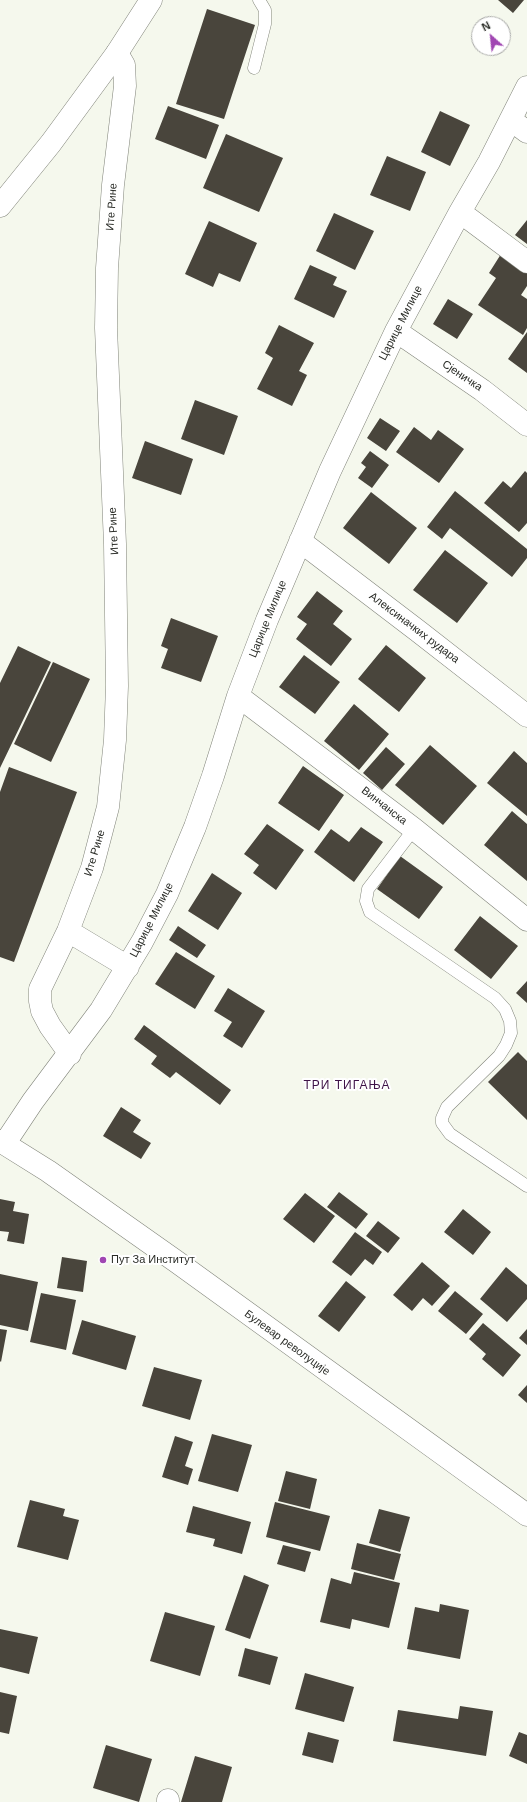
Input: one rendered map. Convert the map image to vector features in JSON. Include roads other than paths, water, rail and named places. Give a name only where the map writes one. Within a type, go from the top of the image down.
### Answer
[{"type":"street","points":[[0,206],[51,143],[117,53],[151,0]]},
{"type":"street","name":"Ите Рине","points":[[70,1054],[50,1026],[42,1011],[40,990],[68,931],[92,868],[106,814],[115,740],[117,686],[116,544],[106,328],[107,268],[113,185],[125,86],[124,65],[117,53]]},
{"type":"street","name":"Царице Милице","points":[[2,1142],[70,1054],[101,1010],[128,967],[167,894],[195,827],[238,696],[300,541],[330,471],[396,331],[460,212],[489,162],[519,126],[527,88]]},
{"type":"street","points":[[460,212],[527,262]]},
{"type":"street","name":"Сјеничка","points":[[396,331],[482,390],[527,425]]},
{"type":"street","name":"Алексиначких рудара","points":[[300,541],[418,630],[527,716]]},
{"type":"street","name":"Винчанска","points":[[238,696],[414,829],[527,920]]},
{"type":"street","points":[[68,931],[128,967]]},
{"type":"street","name":"Булевар револуције","points":[[2,1142],[48,1171],[527,1515]]},
{"type":"lane","points":[[254,68],[264,24],[264,10],[259,0]]},
{"type":"lane","points":[[414,829],[368,889],[366,901],[370,912],[495,998],[504,1009],[510,1022],[511,1033],[506,1045],[499,1056],[447,1107],[442,1118],[442,1123],[450,1134],[527,1186]]},
{"type":"place","name":"Пут За Институт","points":[[103,1260]]},
{"type":"district","name":"ТРИ ТИГАЊА","points":[[347,1086]]}]
